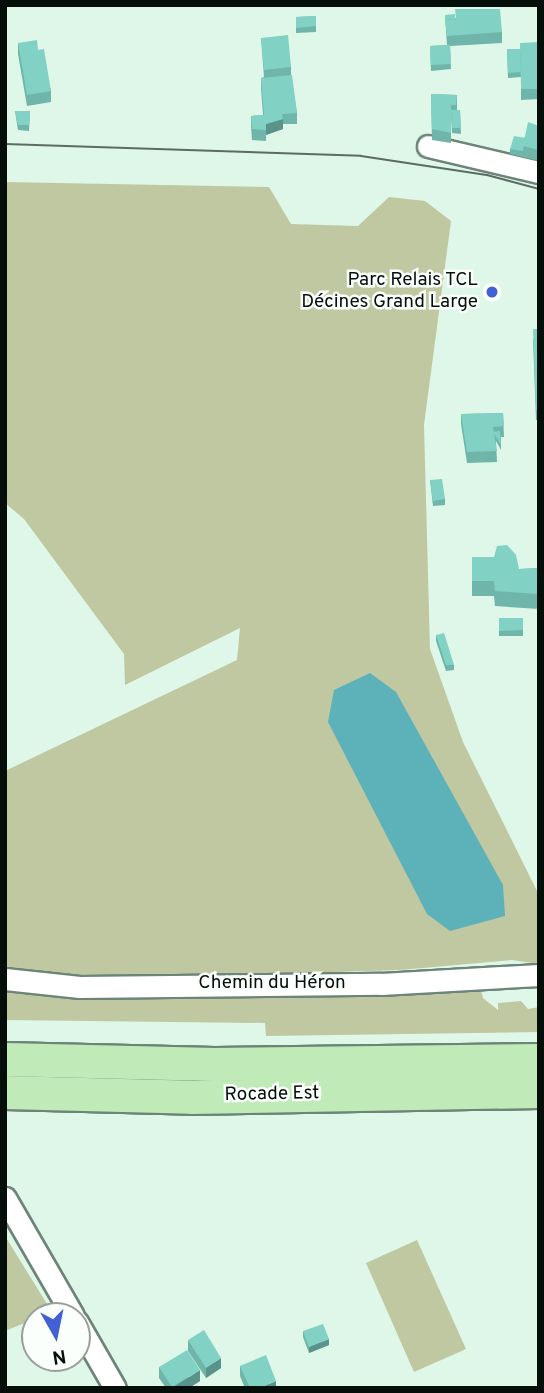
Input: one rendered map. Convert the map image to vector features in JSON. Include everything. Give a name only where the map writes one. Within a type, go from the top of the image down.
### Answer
[{"type":"highway","name":"Rocade Est","points":[[5,1059],[214,1064],[539,1060]]},
{"type":"highway","name":"Rocade Est","points":[[5,1092],[191,1097],[539,1091]]},
{"type":"street","points":[[428,146],[539,172]]},
{"type":"street","name":"Chemin du Héron","points":[[5,979],[80,988],[381,984],[539,975]]},
{"type":"street","points":[[5,1198],[66,1302]]},
{"type":"street","points":[[91,1346],[115,1388]]},
{"type":"green space","points":[[5,182],[269,187],[291,224],[358,226],[389,197],[425,201],[451,221],[424,425],[430,649],[463,742],[539,895],[539,964],[512,960],[400,970],[114,979],[5,970],[5,771],[237,660],[240,628],[125,685],[124,654],[24,519],[5,503]]},
{"type":"green space","points":[[479,983],[483,998],[498,1010],[498,1003],[521,1001],[528,1009],[539,1007],[539,1032],[266,1036],[265,1023],[5,1020],[5,986]]},
{"type":"green space","points":[[5,1236],[46,1302],[21,1302],[21,1325],[5,1331]]},
{"type":"green space","points":[[417,1240],[466,1349],[414,1372],[366,1263]]},
{"type":"water","points":[[370,673],[396,692],[503,885],[505,916],[450,931],[427,914],[328,722],[334,690]]},
{"type":"building","points":[[455,9],[500,9],[502,32],[447,36],[445,20],[456,19]]},
{"type":"building","points":[[455,14],[455,19],[445,20],[445,15]]},
{"type":"building","points":[[316,16],[316,26],[296,28],[296,17]]},
{"type":"building","points":[[288,35],[291,67],[264,70],[261,38]]},
{"type":"building","points":[[37,40],[38,50],[44,49],[51,91],[27,95],[18,43]]},
{"type":"building","points":[[539,42],[539,89],[521,89],[520,43]]},
{"type":"building","points":[[450,45],[451,64],[431,65],[430,46]]},
{"type":"building","points":[[507,49],[520,49],[521,72],[508,73]]},
{"type":"building","points":[[292,75],[297,113],[282,114],[283,119],[266,124],[266,130],[252,129],[251,116],[264,115],[261,78]]},
{"type":"building","points":[[431,94],[457,95],[456,105],[451,105],[451,133],[432,129]]},
{"type":"building","points":[[451,110],[460,110],[461,128],[452,128]]},
{"type":"building","points":[[15,111],[30,111],[29,125],[18,125]]},
{"type":"building","points":[[528,122],[539,126],[539,150],[523,146]]},
{"type":"building","points":[[514,136],[525,138],[523,151],[510,149]]},
{"type":"building","points":[[533,329],[539,329],[539,410],[536,410]]},
{"type":"building","points":[[503,413],[504,426],[493,427],[497,451],[467,452],[461,414]]},
{"type":"building","points":[[500,431],[501,445],[493,432]]},
{"type":"building","points":[[442,479],[445,499],[433,501],[430,480]]},
{"type":"building","points":[[507,545],[516,555],[519,569],[539,568],[539,594],[495,591],[494,581],[472,581],[472,557],[494,557],[497,546]]},
{"type":"building","points":[[499,618],[523,618],[523,630],[499,631]]},
{"type":"building","points":[[444,633],[454,665],[446,665],[436,635]]},
{"type":"building","points":[[323,1324],[329,1339],[309,1347],[303,1331]]},
{"type":"building","points":[[204,1330],[221,1358],[206,1368],[188,1340]]},
{"type":"building","points":[[187,1350],[200,1370],[172,1387],[159,1367]]},
{"type":"building","points":[[266,1355],[276,1381],[260,1388],[250,1388],[240,1366]]},
{"type":"tram line","points":[[5,144],[361,156],[487,175],[539,189]]},
{"type":"place","name":"Parc Relais TCL Décines Grand Large","points":[[492,292]]}]
